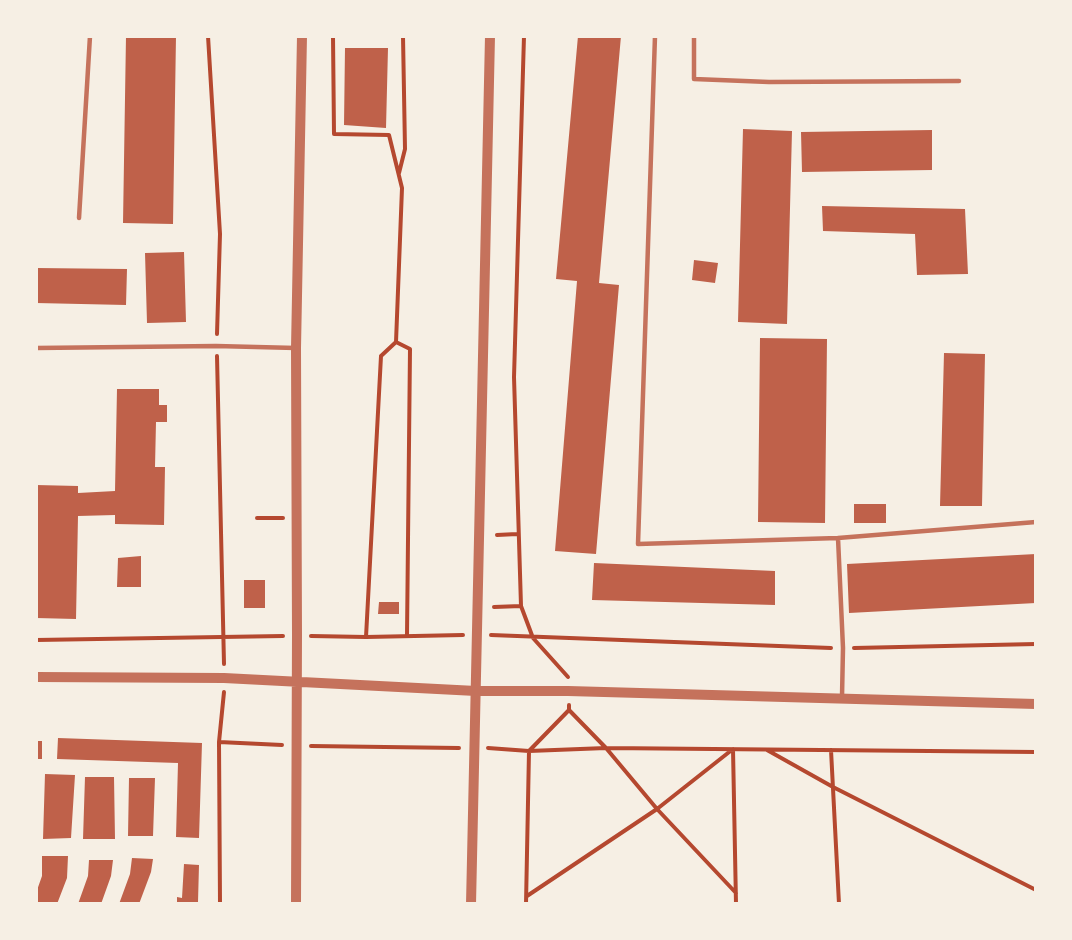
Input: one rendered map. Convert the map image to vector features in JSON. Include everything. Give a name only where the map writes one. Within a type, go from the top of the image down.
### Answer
[{"type":"street","points":[[296,904],[296,348],[302,36]]},
{"type":"street","points":[[471,904],[490,36]]},
{"type":"street","points":[[36,677],[224,678],[476,691],[568,691],[1036,704]]},
{"type":"lane","points":[[80,218],[90,36]]},
{"type":"lane","points":[[655,36],[638,544],[838,538],[1036,522]]},
{"type":"lane","points":[[694,36],[694,79],[769,82],[959,81]]},
{"type":"lane","points":[[36,348],[216,346],[296,348]]},
{"type":"lane","points":[[838,538],[843,648],[842,699]]},
{"type":"path","points":[[208,36],[220,234],[216,346],[224,638],[224,678],[219,742],[220,904]]},
{"type":"path","points":[[333,36],[334,134],[389,135],[402,188],[396,342],[381,357],[366,637]]},
{"type":"path","points":[[399,176],[405,149],[403,36]]},
{"type":"path","points":[[524,36],[514,377],[521,606],[533,638],[568,675],[569,710],[736,893]]},
{"type":"path","points":[[396,342],[410,349],[407,635]]},
{"type":"path","points":[[257,518],[296,518]]},
{"type":"path","points":[[497,535],[517,534]]},
{"type":"path","points":[[494,607],[521,606]]},
{"type":"path","points":[[36,640],[477,634],[533,638],[843,648],[1036,644]]},
{"type":"path","points":[[526,904],[529,751],[569,710]]},
{"type":"path","points":[[219,742],[529,751],[606,748],[1036,752]]},
{"type":"path","points":[[527,896],[657,809],[733,749]]},
{"type":"path","points":[[733,749],[736,904]]},
{"type":"path","points":[[767,750],[833,787],[1036,890]]},
{"type":"path","points":[[831,750],[839,904]]},
{"type":"building","points":[[126,36],[176,36],[173,224],[123,223]]},
{"type":"building","points":[[578,36],[621,36],[599,283],[619,285],[596,554],[555,551],[577,281],[556,279]]},
{"type":"building","points":[[345,48],[388,48],[386,128],[344,125]]},
{"type":"building","points":[[743,129],[792,131],[787,324],[738,322]]},
{"type":"building","points":[[932,130],[932,170],[802,172],[801,132]]},
{"type":"building","points":[[822,206],[965,209],[968,274],[917,275],[915,234],[823,231]]},
{"type":"building","points":[[184,252],[186,322],[147,323],[145,253]]},
{"type":"building","points":[[694,260],[718,263],[715,283],[692,280]]},
{"type":"building","points":[[36,268],[127,269],[126,305],[36,303]]},
{"type":"building","points":[[760,338],[827,339],[825,523],[758,522]]},
{"type":"building","points":[[944,353],[985,354],[982,506],[940,506]]},
{"type":"building","points":[[117,389],[159,389],[159,405],[167,405],[167,422],[156,422],[155,467],[165,467],[164,525],[115,524],[115,515],[78,516],[76,619],[36,618],[36,485],[78,486],[78,493],[115,491]]},
{"type":"building","points":[[854,504],[886,504],[886,523],[854,523]]},
{"type":"building","points":[[1036,554],[1036,603],[849,613],[847,564]]},
{"type":"building","points":[[141,556],[141,587],[117,587],[118,558]]},
{"type":"building","points":[[594,563],[775,571],[775,605],[592,600]]},
{"type":"building","points":[[244,580],[265,580],[265,608],[244,608]]},
{"type":"building","points":[[379,602],[399,602],[399,614],[378,614]]},
{"type":"building","points":[[58,738],[202,743],[199,838],[176,837],[178,763],[57,759]]},
{"type":"building","points":[[36,741],[42,741],[42,759],[36,759]]},
{"type":"building","points":[[45,774],[75,775],[71,838],[43,839]]},
{"type":"building","points":[[85,777],[114,777],[115,839],[83,839]]},
{"type":"building","points":[[129,778],[155,778],[153,836],[128,836]]},
{"type":"building","points":[[42,856],[68,856],[67,878],[57,904],[36,904],[36,893],[42,876]]},
{"type":"building","points":[[132,858],[153,859],[151,872],[139,904],[119,904],[130,874]]},
{"type":"building","points":[[89,860],[113,860],[111,876],[101,904],[78,904],[88,876]]},
{"type":"building","points":[[184,864],[199,865],[198,902],[177,904],[177,897],[182,898]]}]
